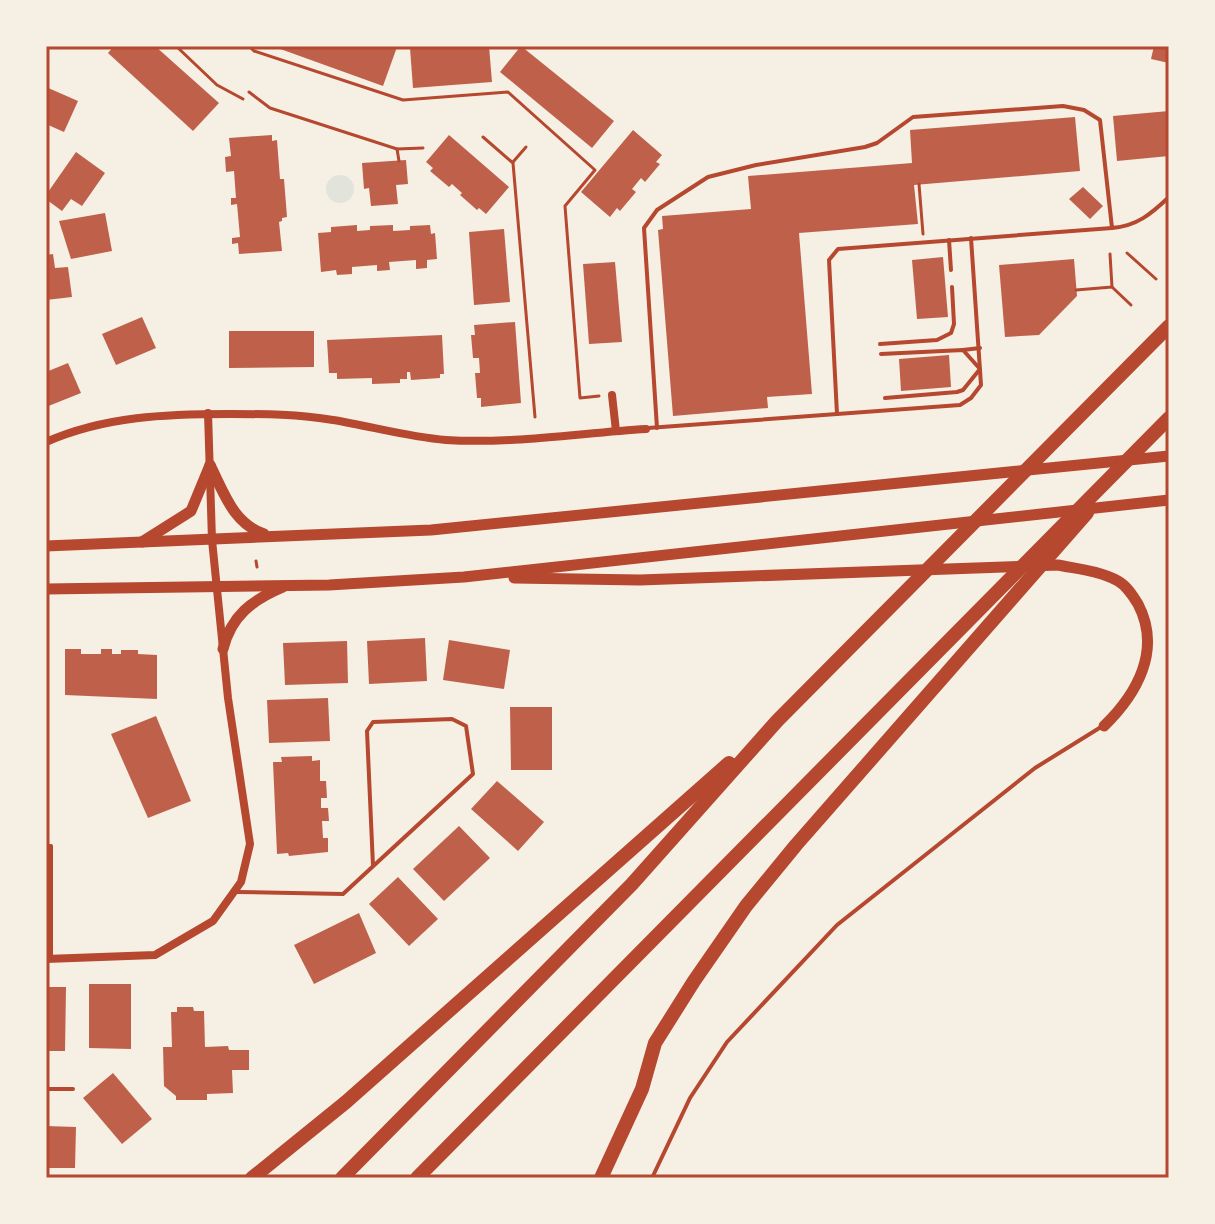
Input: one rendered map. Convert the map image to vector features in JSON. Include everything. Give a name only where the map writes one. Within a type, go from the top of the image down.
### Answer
[{"type":"highway","points":[[342,1178],[632,884],[777,721],[1169,326]]},
{"type":"highway","points":[[417,1178],[1169,419]]},
{"type":"highway","points":[[601,1178],[642,1089],[655,1043],[708,960],[774,872],[1169,419]]},
{"type":"highway","points":[[252,1178],[324,1121],[777,721]]},
{"type":"main road","points":[[46,546],[431,530],[1169,456]]},
{"type":"main road","points":[[210,465],[234,514],[253,530],[270,536]]},
{"type":"main road","points":[[141,543],[191,511],[210,465]]},
{"type":"main road","points":[[46,589],[286,586],[464,577],[1169,500]]},
{"type":"main road","points":[[464,577],[640,580],[1058,565],[1094,572],[1120,582],[1133,596],[1145,618],[1149,642],[1135,690],[1104,726]]},
{"type":"main road","points":[[223,649],[232,622],[260,597],[286,586]]},
{"type":"street","points":[[612,395],[616,431]]},
{"type":"street","points":[[49,959],[155,955],[213,921],[236,892],[250,844],[223,649],[212,540],[208,413]]},
{"type":"street","points":[[46,442],[81,428],[130,418],[208,413],[287,414],[445,440],[646,429]]},
{"type":"lane","points":[[657,428],[644,228],[657,210],[708,177],[756,165],[865,147],[877,143],[913,117],[1063,106],[1084,110],[1100,120],[1112,228]]},
{"type":"lane","points":[[837,414],[829,260],[838,249],[1112,228],[1136,223],[1153,213],[1169,197]]},
{"type":"lane","points":[[646,429],[960,405],[971,398],[981,385],[971,238]]},
{"type":"lane","points":[[949,240],[951,270]]},
{"type":"lane","points":[[880,344],[937,340],[951,333],[954,324],[952,287]]},
{"type":"lane","points":[[881,354],[980,348]]},
{"type":"lane","points":[[963,350],[980,369]]},
{"type":"lane","points":[[885,398],[957,392],[963,390],[980,369]]},
{"type":"lane","points":[[236,892],[343,894],[473,774],[466,726],[452,719],[373,722],[367,731],[373,866]]},
{"type":"lane","points":[[652,1178],[690,1098],[727,1042],[837,925],[1035,768],[1104,726]]},
{"type":"lane","points":[[46,846],[51,846],[49,959]]},
{"type":"lane","points":[[46,1089],[73,1089]]},
{"type":"path","points":[[176,46],[217,85],[243,99]]},
{"type":"path","points":[[249,46],[254,51],[403,100],[508,92],[595,170],[565,206],[580,398],[599,396]]},
{"type":"path","points":[[249,92],[270,108],[397,149],[423,148]]},
{"type":"path","points":[[483,137],[513,163]]},
{"type":"path","points":[[526,147],[513,163],[535,417]]},
{"type":"path","points":[[397,149],[399,161]]},
{"type":"path","points":[[919,184],[924,242]]},
{"type":"path","points":[[1127,253],[1156,279]]},
{"type":"path","points":[[1110,254],[1112,287],[1131,305]]},
{"type":"path","points":[[1076,290],[1112,287]]},
{"type":"path","points":[[256,561],[257,567]]},
{"type":"shaded area","points":[[340,175],[350,179],[354,189],[350,199],[340,203],[330,199],[326,189],[330,179]]},
{"type":"building","points":[[114,46],[155,46],[219,103],[193,131],[108,53]]},
{"type":"building","points":[[272,46],[393,46],[397,47],[383,86]]},
{"type":"building","points":[[489,46],[492,82],[413,88],[410,48]]},
{"type":"building","points":[[521,46],[614,121],[592,148],[500,72]]},
{"type":"building","points":[[1154,46],[1169,46],[1169,63],[1151,59]]},
{"type":"building","points":[[46,87],[78,101],[64,132],[46,124]]},
{"type":"building","points":[[1169,111],[1169,156],[1117,161],[1113,116]]},
{"type":"building","points":[[1075,117],[1080,171],[914,185],[918,224],[799,233],[812,394],[767,397],[768,408],[673,416],[658,230],[663,229],[662,216],[751,209],[748,176],[912,163],[910,130]]},
{"type":"building","points":[[633,130],[662,155],[656,162],[660,164],[645,182],[641,178],[632,189],[636,192],[620,211],[617,208],[610,217],[581,192]]},
{"type":"building","points":[[272,135],[272,141],[277,140],[280,179],[284,179],[287,217],[279,222],[282,251],[239,254],[238,243],[232,244],[232,238],[240,237],[237,204],[231,205],[231,198],[236,198],[234,171],[226,172],[225,157],[231,156],[229,138]]},
{"type":"building","points":[[449,135],[509,187],[486,214],[460,195],[462,193],[452,184],[449,187],[430,171],[433,168],[426,162]]},
{"type":"building","points":[[76,152],[105,173],[82,206],[71,199],[62,211],[47,200],[49,197],[46,195]]},
{"type":"building","points":[[406,160],[408,184],[396,185],[398,204],[371,206],[369,188],[364,189],[362,163]]},
{"type":"building","points":[[1083,187],[1103,206],[1090,219],[1069,199]]},
{"type":"building","points":[[105,213],[112,251],[71,259],[59,221]]},
{"type":"building","points":[[357,225],[357,231],[370,230],[370,226],[393,225],[393,231],[430,225],[431,234],[435,233],[437,259],[427,260],[427,268],[416,269],[416,260],[389,262],[390,270],[377,271],[377,265],[352,267],[352,274],[337,275],[336,270],[321,272],[318,233],[331,232],[331,227]]},
{"type":"building","points":[[504,229],[510,302],[474,305],[469,232]]},
{"type":"building","points":[[53,254],[55,268],[68,267],[72,297],[46,300],[46,255]]},
{"type":"building","points":[[943,257],[948,317],[917,319],[912,260]]},
{"type":"building","points":[[1074,259],[1077,296],[1039,335],[1005,337],[999,265]]},
{"type":"building","points":[[615,262],[622,342],[589,344],[583,264]]},
{"type":"building","points":[[142,317],[156,348],[116,365],[102,334]]},
{"type":"building","points":[[515,322],[521,403],[481,407],[475,373],[480,373],[479,358],[473,358],[471,335],[475,335],[474,325]]},
{"type":"building","points":[[229,331],[314,331],[314,367],[229,368]]},
{"type":"building","points":[[442,335],[444,374],[440,374],[440,378],[411,380],[410,372],[407,372],[407,379],[400,379],[400,383],[372,384],[372,378],[337,379],[337,373],[329,373],[327,340]]},
{"type":"building","points":[[949,355],[951,387],[901,391],[899,359]]},
{"type":"building","points":[[68,363],[81,393],[46,407],[46,372]]},
{"type":"building","points":[[425,638],[427,681],[369,684],[367,641]]},
{"type":"building","points":[[449,640],[510,650],[504,689],[443,680]]},
{"type":"building","points":[[347,641],[348,683],[285,685],[283,643]]},
{"type":"building","points":[[65,649],[81,649],[81,654],[101,654],[101,649],[112,649],[112,654],[121,654],[121,650],[138,650],[138,654],[157,655],[157,699],[65,695]]},
{"type":"building","points":[[328,698],[330,741],[269,743],[267,700]]},
{"type":"building","points":[[510,707],[552,707],[552,770],[511,770]]},
{"type":"building","points":[[156,716],[191,801],[148,818],[111,734]]},
{"type":"building","points":[[312,756],[312,761],[320,760],[320,781],[326,781],[327,798],[321,798],[321,808],[328,808],[329,821],[322,821],[323,838],[328,838],[328,852],[289,856],[288,853],[277,854],[273,762],[282,762],[281,757]]},
{"type":"building","points":[[497,781],[544,822],[518,851],[471,809]]},
{"type":"building","points":[[459,826],[490,858],[444,901],[413,869]]},
{"type":"building","points":[[398,877],[438,919],[409,946],[369,904]]},
{"type":"building","points":[[359,913],[376,953],[314,984],[294,945]]},
{"type":"building","points":[[89,984],[131,984],[131,1049],[89,1048]]},
{"type":"building","points":[[46,987],[66,987],[65,1051],[46,1051]]},
{"type":"building","points":[[177,1007],[204,1011],[205,1047],[228,1046],[229,1050],[249,1050],[249,1070],[232,1070],[233,1093],[207,1094],[207,1100],[176,1100],[176,1096],[164,1086],[163,1047],[172,1047],[171,1012],[177,1012]]},
{"type":"building","points":[[113,1073],[152,1119],[122,1144],[83,1098]]},
{"type":"building","points":[[46,1126],[76,1127],[75,1168],[46,1168]]}]
